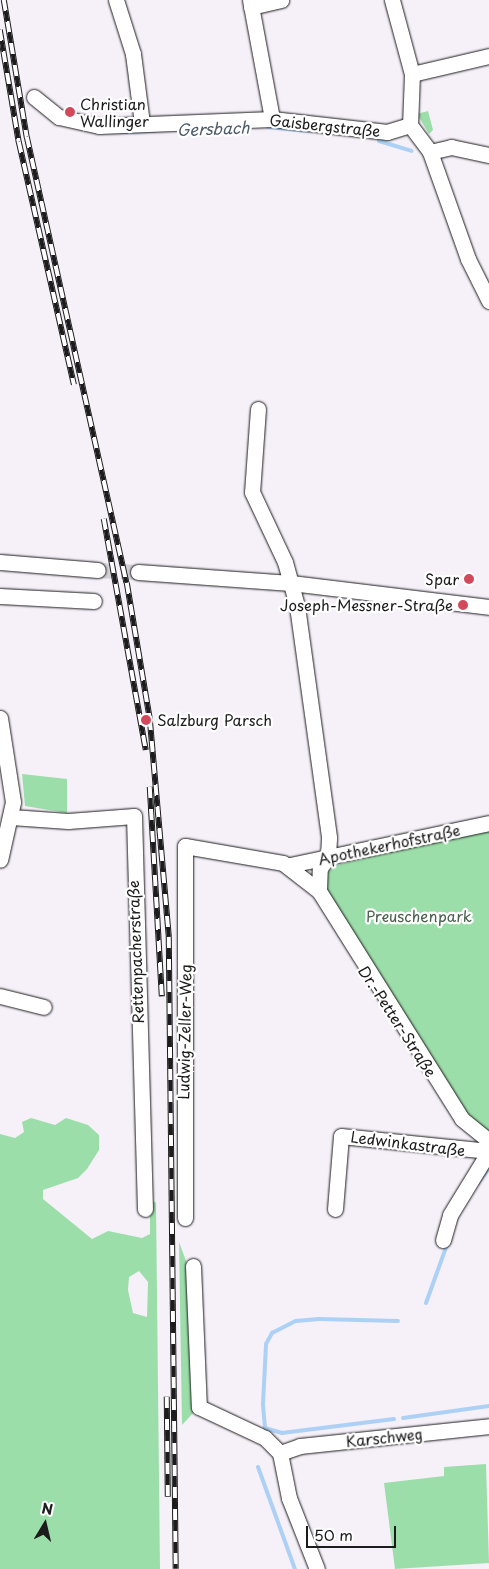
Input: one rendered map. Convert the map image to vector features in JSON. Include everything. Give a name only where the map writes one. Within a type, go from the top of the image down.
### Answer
[{"type":"street","points":[[116,0],[133,54],[142,123]]},
{"type":"street","points":[[272,119],[250,4],[281,0]]},
{"type":"street","points":[[392,0],[412,74],[410,125],[430,152],[468,259],[489,301]]},
{"type":"street","points":[[412,74],[489,56]]},
{"type":"street","name":"Gaisbergstraße","points":[[34,97],[59,117],[84,124],[272,119],[386,132],[410,125]]},
{"type":"street","points":[[430,152],[451,147],[489,155]]},
{"type":"street","points":[[258,409],[252,492],[291,584],[329,838],[328,857],[320,868],[319,891]]},
{"type":"street","points":[[0,562],[98,570]]},
{"type":"street","points":[[138,572],[291,584],[489,606]]},
{"type":"street","points":[[0,596],[94,601]]},
{"type":"street","points":[[0,718],[13,802],[0,860]]},
{"type":"street","name":"Rettenpacherstraße","points":[[11,817],[68,820],[134,816],[145,1209]]},
{"type":"street","name":"Apothekerhofstraße","points":[[290,865],[489,823]]},
{"type":"street","name":"Ludwig-Zeller-Weg","points":[[185,1218],[185,846],[290,865]]},
{"type":"street","name":"Dr.-Petter-Straße","points":[[290,865],[319,891],[462,1119],[488,1148]]},
{"type":"street","points":[[0,996],[44,1006]]},
{"type":"street","name":"Ledwinkastraße","points":[[335,1209],[341,1136],[488,1148]]},
{"type":"street","points":[[443,1240],[450,1215],[488,1148]]},
{"type":"street","points":[[193,1266],[199,1407],[265,1438],[280,1453],[289,1498],[317,1569]]},
{"type":"street","name":"Karschweg","points":[[280,1453],[300,1446],[489,1426]]},
{"type":"green space","points":[[428,111],[433,130],[429,134],[417,114]]},
{"type":"green space","points":[[22,774],[67,779],[67,813],[25,806]]},
{"type":"green space","name":"Preuschenpark","points":[[489,828],[489,1135],[479,1143],[323,897],[322,880],[333,866]]},
{"type":"green space","points":[[31,1118],[55,1125],[66,1118],[88,1125],[99,1135],[99,1150],[87,1169],[78,1178],[43,1190],[43,1199],[92,1239],[108,1231],[142,1238],[150,1234],[150,1205],[152,1200],[156,1203],[160,1569],[0,1569],[0,1134],[15,1138],[24,1132],[22,1122]],"holes":[[[139,1271],[148,1282],[147,1317],[133,1313],[128,1290],[129,1277]]]},
{"type":"green space","points":[[179,1242],[192,1277],[191,1402],[195,1411],[182,1425]]},
{"type":"green space","points":[[486,1464],[489,1563],[395,1569],[384,1483],[444,1476],[444,1467]]},
{"type":"waterway","name":"Gersbach","points":[[268,127],[308,131]]},
{"type":"waterway","name":"Gersbach","points":[[121,132],[154,131]]},
{"type":"waterway","name":"Gersbach","points":[[379,141],[411,151]]},
{"type":"waterway","points":[[478,1183],[489,1168]]},
{"type":"waterway","points":[[426,1303],[448,1242]]},
{"type":"waterway","points":[[394,1419],[282,1433],[265,1428],[263,1404],[266,1344],[272,1333],[296,1321],[319,1319],[398,1321]]},
{"type":"waterway","points":[[403,1418],[489,1406]]},
{"type":"waterway","points":[[258,1467],[295,1569]]},
{"type":"tunnel","points":[[98,570],[138,572]]},
{"type":"railway","points":[[4,0],[27,137],[127,583],[150,719],[169,937],[176,1569]]},
{"type":"railway","points":[[0,30],[19,142],[74,385]]},
{"type":"railway","points":[[104,519],[146,750]]},
{"type":"railway","points":[[150,787],[162,997]]},
{"type":"railway","points":[[167,1397],[168,1497]]},
{"type":"place","name":"Christian Wallinger","points":[[70,112]]},
{"type":"place","name":"Spar","points":[[469,579]]},
{"type":"place","name":"Joseph-Messner-Straße","points":[[463,605]]},
{"type":"place","name":"Salzburg Parsch","points":[[146,720]]}]
